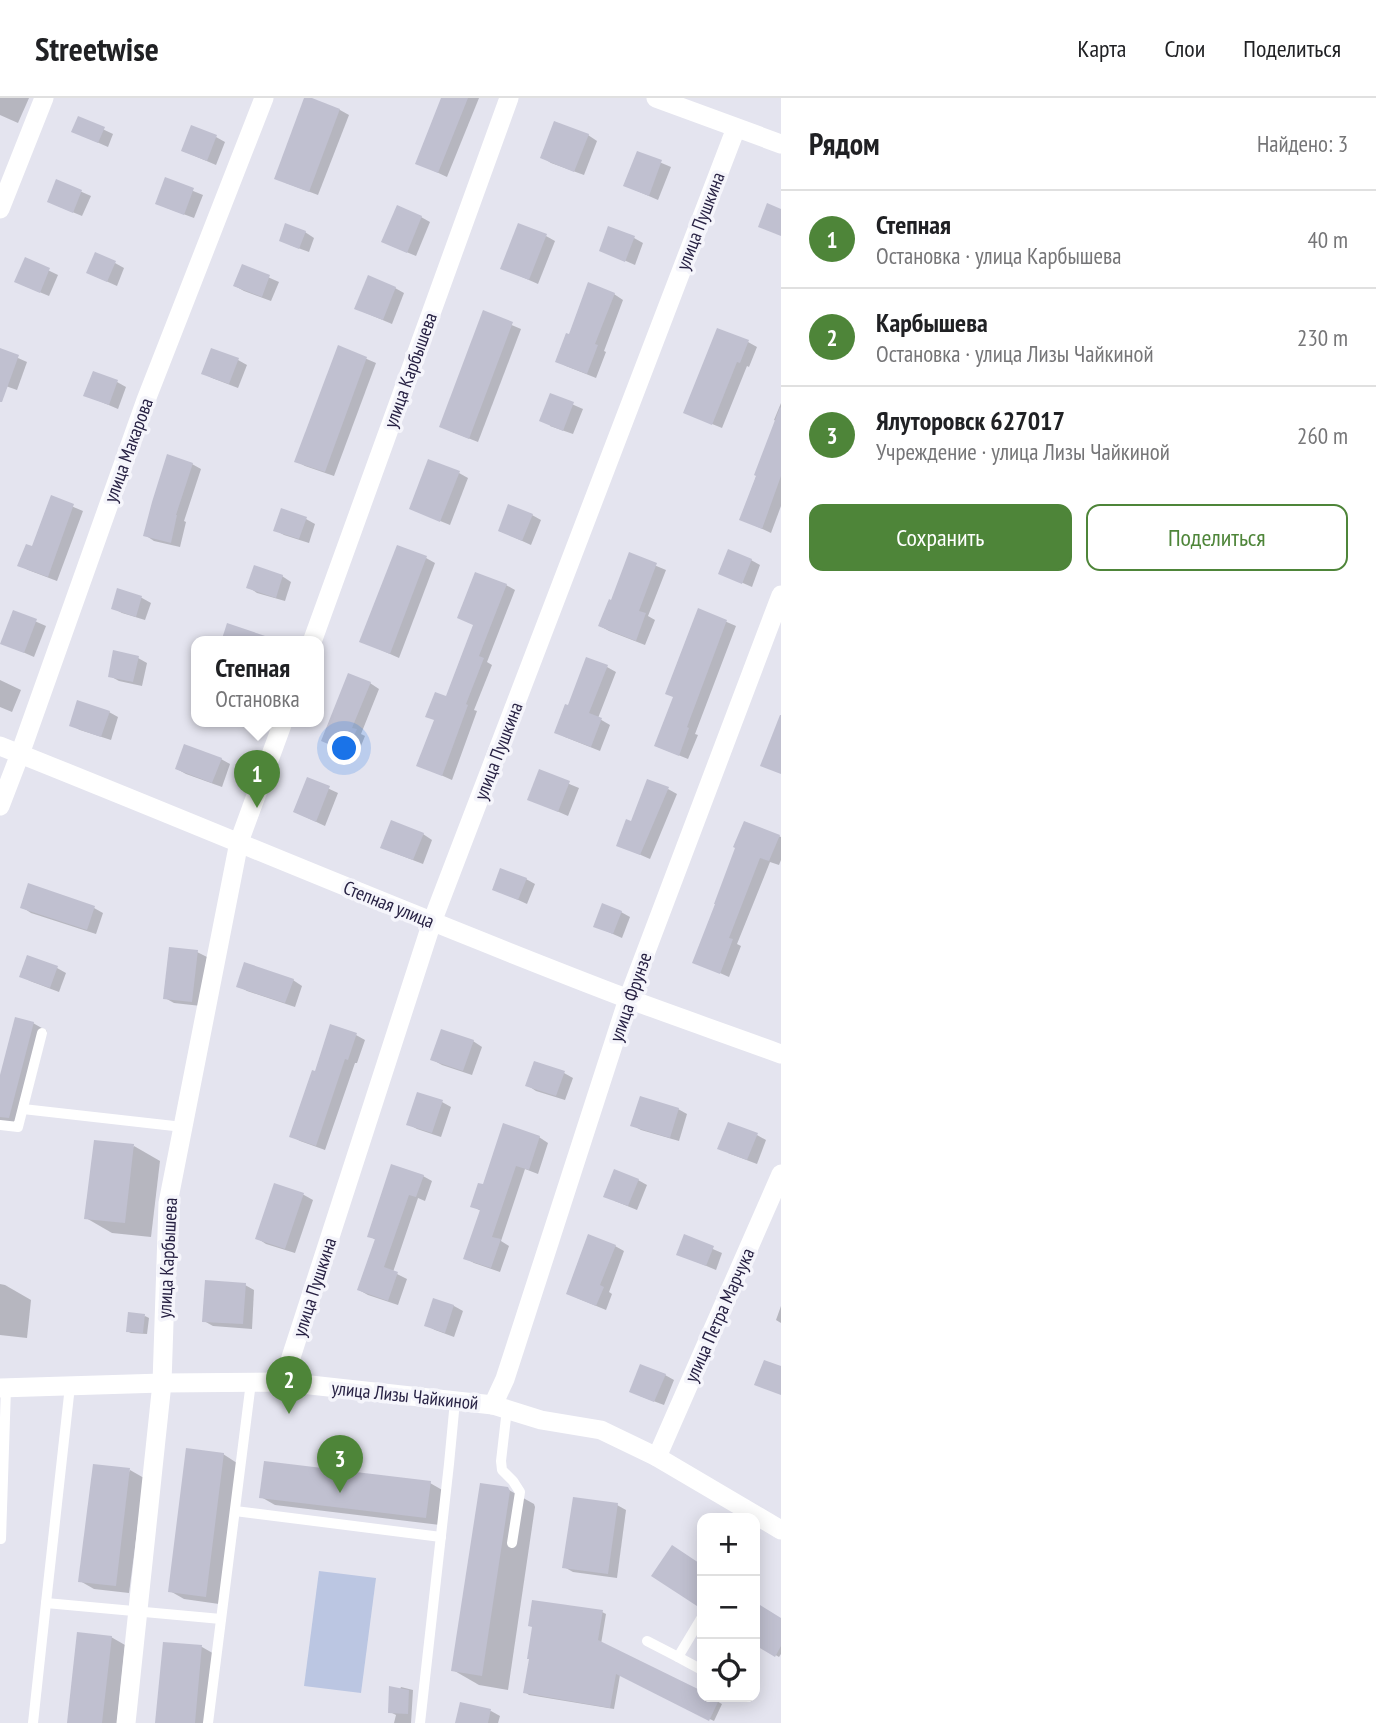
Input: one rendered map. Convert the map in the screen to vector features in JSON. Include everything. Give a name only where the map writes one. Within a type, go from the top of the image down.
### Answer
[{"type":"street","points":[[0,209],[44,98]]},
{"type":"street","name":"улица Макарова","points":[[0,806],[146,400],[264,98]]},
{"type":"street","name":"улица Карбышева","points":[[314,636],[509,98]]},
{"type":"street","points":[[656,98],[781,144]]},
{"type":"street","name":"улица Пушкина","points":[[283,1382],[432,922],[736,128]]},
{"type":"street","name":"улица Фрунзе","points":[[500,1407],[505,1379],[628,999],[781,594]]},
{"type":"street","name":"улица Карбышева","points":[[126,1723],[162,1383],[168,1203],[239,842],[281,727]]},
{"type":"street","name":"Степная улица","points":[[0,746],[432,922],[628,999],[781,1054]]},
{"type":"street","name":"улица Петра Марчука","points":[[657,1457],[781,1174]]},
{"type":"street","name":"улица Лизы Чайкиной","points":[[3,1388],[283,1382],[500,1407],[541,1420],[601,1430],[657,1457],[741,1513]]},
{"type":"street","name":"улица Лизы Чайкиной","points":[[760,1525],[781,1530]]},
{"type":"lane","points":[[0,1125],[18,1127],[42,1033]]},
{"type":"lane","points":[[23,1109],[183,1127]]},
{"type":"lane","points":[[208,1723],[250,1382]]},
{"type":"lane","points":[[33,1723],[70,1386]]},
{"type":"lane","points":[[2,1539],[3,1388]]},
{"type":"lane","points":[[419,1723],[454,1401]]},
{"type":"lane","points":[[500,1407],[502,1470],[520,1492],[512,1543]]},
{"type":"lane","points":[[235,1511],[441,1537]]},
{"type":"lane","points":[[46,1603],[221,1619]]},
{"type":"lane","points":[[678,1657],[697,1625]]},
{"type":"lane","points":[[647,1642],[697,1667]]},
{"type":"shaded area","points":[[319,1571],[376,1578],[361,1693],[304,1686]]},
{"type":"building","points":[[304,98],[312,98],[340,109],[309,192],[274,179]]},
{"type":"building","points":[[441,98],[468,98],[438,173],[415,164]]},
{"type":"building","points":[[78,116],[105,127],[98,143],[71,132]]},
{"type":"building","points":[[554,121],[589,134],[574,172],[540,158]]},
{"type":"building","points":[[191,125],[217,135],[207,161],[181,151]]},
{"type":"building","points":[[637,151],[662,160],[649,196],[623,186]]},
{"type":"building","points":[[165,177],[194,188],[184,215],[155,204]]},
{"type":"building","points":[[56,179],[82,190],[73,213],[47,202]]},
{"type":"building","points":[[767,203],[781,209],[781,236],[758,227]]},
{"type":"building","points":[[397,205],[422,216],[407,253],[381,242]]},
{"type":"building","points":[[285,223],[306,231],[299,249],[279,241]]},
{"type":"building","points":[[518,223],[547,234],[529,280],[500,269]]},
{"type":"building","points":[[608,226],[635,236],[625,262],[599,251]]},
{"type":"building","points":[[95,252],[116,261],[107,282],[86,273]]},
{"type":"building","points":[[25,257],[50,268],[40,293],[14,282]]},
{"type":"building","points":[[242,264],[270,275],[262,297],[233,286]]},
{"type":"building","points":[[368,275],[396,287],[383,320],[354,309]]},
{"type":"building","points":[[588,282],[615,293],[595,344],[598,345],[587,374],[555,362],[566,333],[569,334]]},
{"type":"building","points":[[483,310],[513,322],[469,439],[439,427]]},
{"type":"building","points":[[717,328],[749,340],[740,363],[737,362],[712,425],[683,413]]},
{"type":"building","points":[[338,345],[367,357],[325,472],[294,462]]},
{"type":"building","points":[[0,348],[19,355],[2,402],[0,402]]},
{"type":"building","points":[[211,348],[239,358],[229,384],[201,374]]},
{"type":"building","points":[[93,371],[118,380],[109,405],[83,396]]},
{"type":"building","points":[[550,393],[574,402],[563,431],[539,421]]},
{"type":"building","points":[[780,407],[781,476],[762,529],[739,520]]},
{"type":"building","points":[[167,454],[193,463],[176,515],[171,543],[143,536]]},
{"type":"building","points":[[428,459],[460,471],[440,522],[409,509]]},
{"type":"building","points":[[51,495],[74,504],[48,577],[17,566],[26,544],[32,546]]},
{"type":"building","points":[[508,504],[533,514],[522,541],[498,531]]},
{"type":"building","points":[[281,508],[307,517],[299,539],[273,531]]},
{"type":"building","points":[[397,545],[427,556],[390,654],[359,642]]},
{"type":"building","points":[[728,549],[752,559],[742,584],[718,574]]},
{"type":"building","points":[[629,552],[657,563],[639,611],[646,613],[636,641],[598,626]]},
{"type":"building","points":[[254,565],[283,575],[276,598],[246,588]]},
{"type":"building","points":[[475,572],[507,584],[479,656],[484,658],[442,776],[416,766],[434,720],[425,717],[435,692],[446,696],[473,625],[457,618]]},
{"type":"building","points":[[117,588],[142,596],[136,617],[111,609]]},
{"type":"building","points":[[698,608],[727,620],[687,727],[689,728],[679,756],[654,746],[673,697],[665,694]]},
{"type":"building","points":[[13,610],[37,619],[24,653],[0,644]]},
{"type":"building","points":[[227,623],[265,636],[223,636]]},
{"type":"building","points":[[113,650],[139,656],[133,682],[108,677]]},
{"type":"building","points":[[586,657],[608,665],[589,713],[602,718],[591,747],[554,733]]},
{"type":"building","points":[[348,673],[371,682],[352,728],[357,729],[347,752],[321,741]]},
{"type":"building","points":[[77,700],[110,711],[101,737],[69,726]]},
{"type":"building","points":[[781,715],[781,774],[760,766]]},
{"type":"building","points":[[184,744],[222,758],[212,783],[175,769]]},
{"type":"building","points":[[539,769],[570,781],[558,812],[527,800]]},
{"type":"building","points":[[307,777],[330,786],[316,822],[293,812]]},
{"type":"building","points":[[647,779],[669,787],[640,855],[616,846],[626,819],[631,821]]},
{"type":"building","points":[[391,820],[424,833],[413,860],[380,848]]},
{"type":"building","points":[[744,821],[780,835],[769,861],[760,858],[729,938],[733,939],[720,974],[692,963]]},
{"type":"building","points":[[500,868],[527,878],[518,900],[492,890]]},
{"type":"building","points":[[28,883],[95,906],[87,930],[20,908]]},
{"type":"building","points":[[602,903],[622,911],[613,934],[593,927]]},
{"type":"building","points":[[169,947],[198,950],[192,1002],[163,999]]},
{"type":"building","points":[[27,955],[58,966],[50,988],[19,977]]},
{"type":"building","points":[[244,962],[294,979],[285,1003],[236,987]]},
{"type":"building","points":[[15,1017],[34,1022],[9,1118],[0,1117],[0,1075]]},
{"type":"building","points":[[330,1024],[357,1033],[348,1060],[345,1059],[316,1146],[289,1137]]},
{"type":"building","points":[[441,1029],[474,1040],[463,1071],[430,1060]]},
{"type":"building","points":[[534,1061],[565,1071],[556,1096],[525,1086]]},
{"type":"building","points":[[417,1092],[443,1100],[432,1133],[406,1125]]},
{"type":"building","points":[[640,1096],[679,1108],[670,1138],[630,1126]]},
{"type":"building","points":[[728,1122],[758,1133],[747,1160],[717,1149]]},
{"type":"building","points":[[503,1123],[540,1136],[529,1170],[516,1166],[492,1237],[501,1239],[491,1268],[463,1259],[480,1210],[470,1207],[478,1183],[483,1184]]},
{"type":"building","points":[[94,1140],[134,1144],[125,1223],[84,1219]]},
{"type":"building","points":[[391,1164],[424,1175],[416,1197],[409,1195],[384,1267],[398,1272],[388,1301],[357,1290],[375,1239],[367,1237]]},
{"type":"building","points":[[614,1169],[639,1179],[628,1206],[603,1197]]},
{"type":"building","points":[[274,1183],[304,1193],[285,1249],[255,1239]]},
{"type":"building","points":[[588,1234],[616,1245],[600,1285],[604,1287],[596,1306],[566,1294]]},
{"type":"building","points":[[684,1234],[714,1246],[706,1266],[676,1255]]},
{"type":"building","points":[[205,1280],[246,1283],[243,1324],[202,1322]]},
{"type":"building","points":[[433,1298],[454,1305],[445,1333],[424,1326]]},
{"type":"building","points":[[128,1312],[145,1314],[143,1333],[126,1332]]},
{"type":"building","points":[[764,1360],[781,1366],[781,1395],[754,1385]]},
{"type":"building","points":[[640,1364],[666,1374],[654,1402],[629,1392]]},
{"type":"building","points":[[186,1448],[224,1453],[206,1597],[168,1592]]},
{"type":"building","points":[[264,1461],[431,1481],[426,1518],[259,1498]]},
{"type":"building","points":[[93,1464],[130,1468],[116,1586],[78,1582]]},
{"type":"building","points":[[480,1483],[508,1487],[510,1491],[482,1676],[451,1671]]},
{"type":"building","points":[[573,1497],[618,1503],[608,1574],[562,1568]]},
{"type":"building","points":[[672,1545],[697,1562],[697,1606],[651,1576]]},
{"type":"building","points":[[532,1600],[603,1610],[598,1640],[697,1689],[697,1702],[718,1702],[709,1721],[616,1674],[610,1708],[523,1693],[532,1627],[528,1626]]},
{"type":"building","points":[[760,1605],[781,1618],[781,1646],[775,1657],[760,1648]]},
{"type":"building","points":[[77,1632],[112,1636],[102,1723],[67,1723]]},
{"type":"building","points":[[163,1642],[202,1645],[195,1723],[155,1723]]},
{"type":"building","points":[[389,1686],[409,1690],[408,1714],[388,1713]]},
{"type":"building","points":[[460,1702],[491,1709],[488,1723],[455,1723]]},
{"type":"place","name":"Степная","points":[[257,808]]},
{"type":"place","name":"Карбышева","points":[[289,1414]]},
{"type":"place","name":"Ялуторовск 627017","points":[[340,1493]]}]
